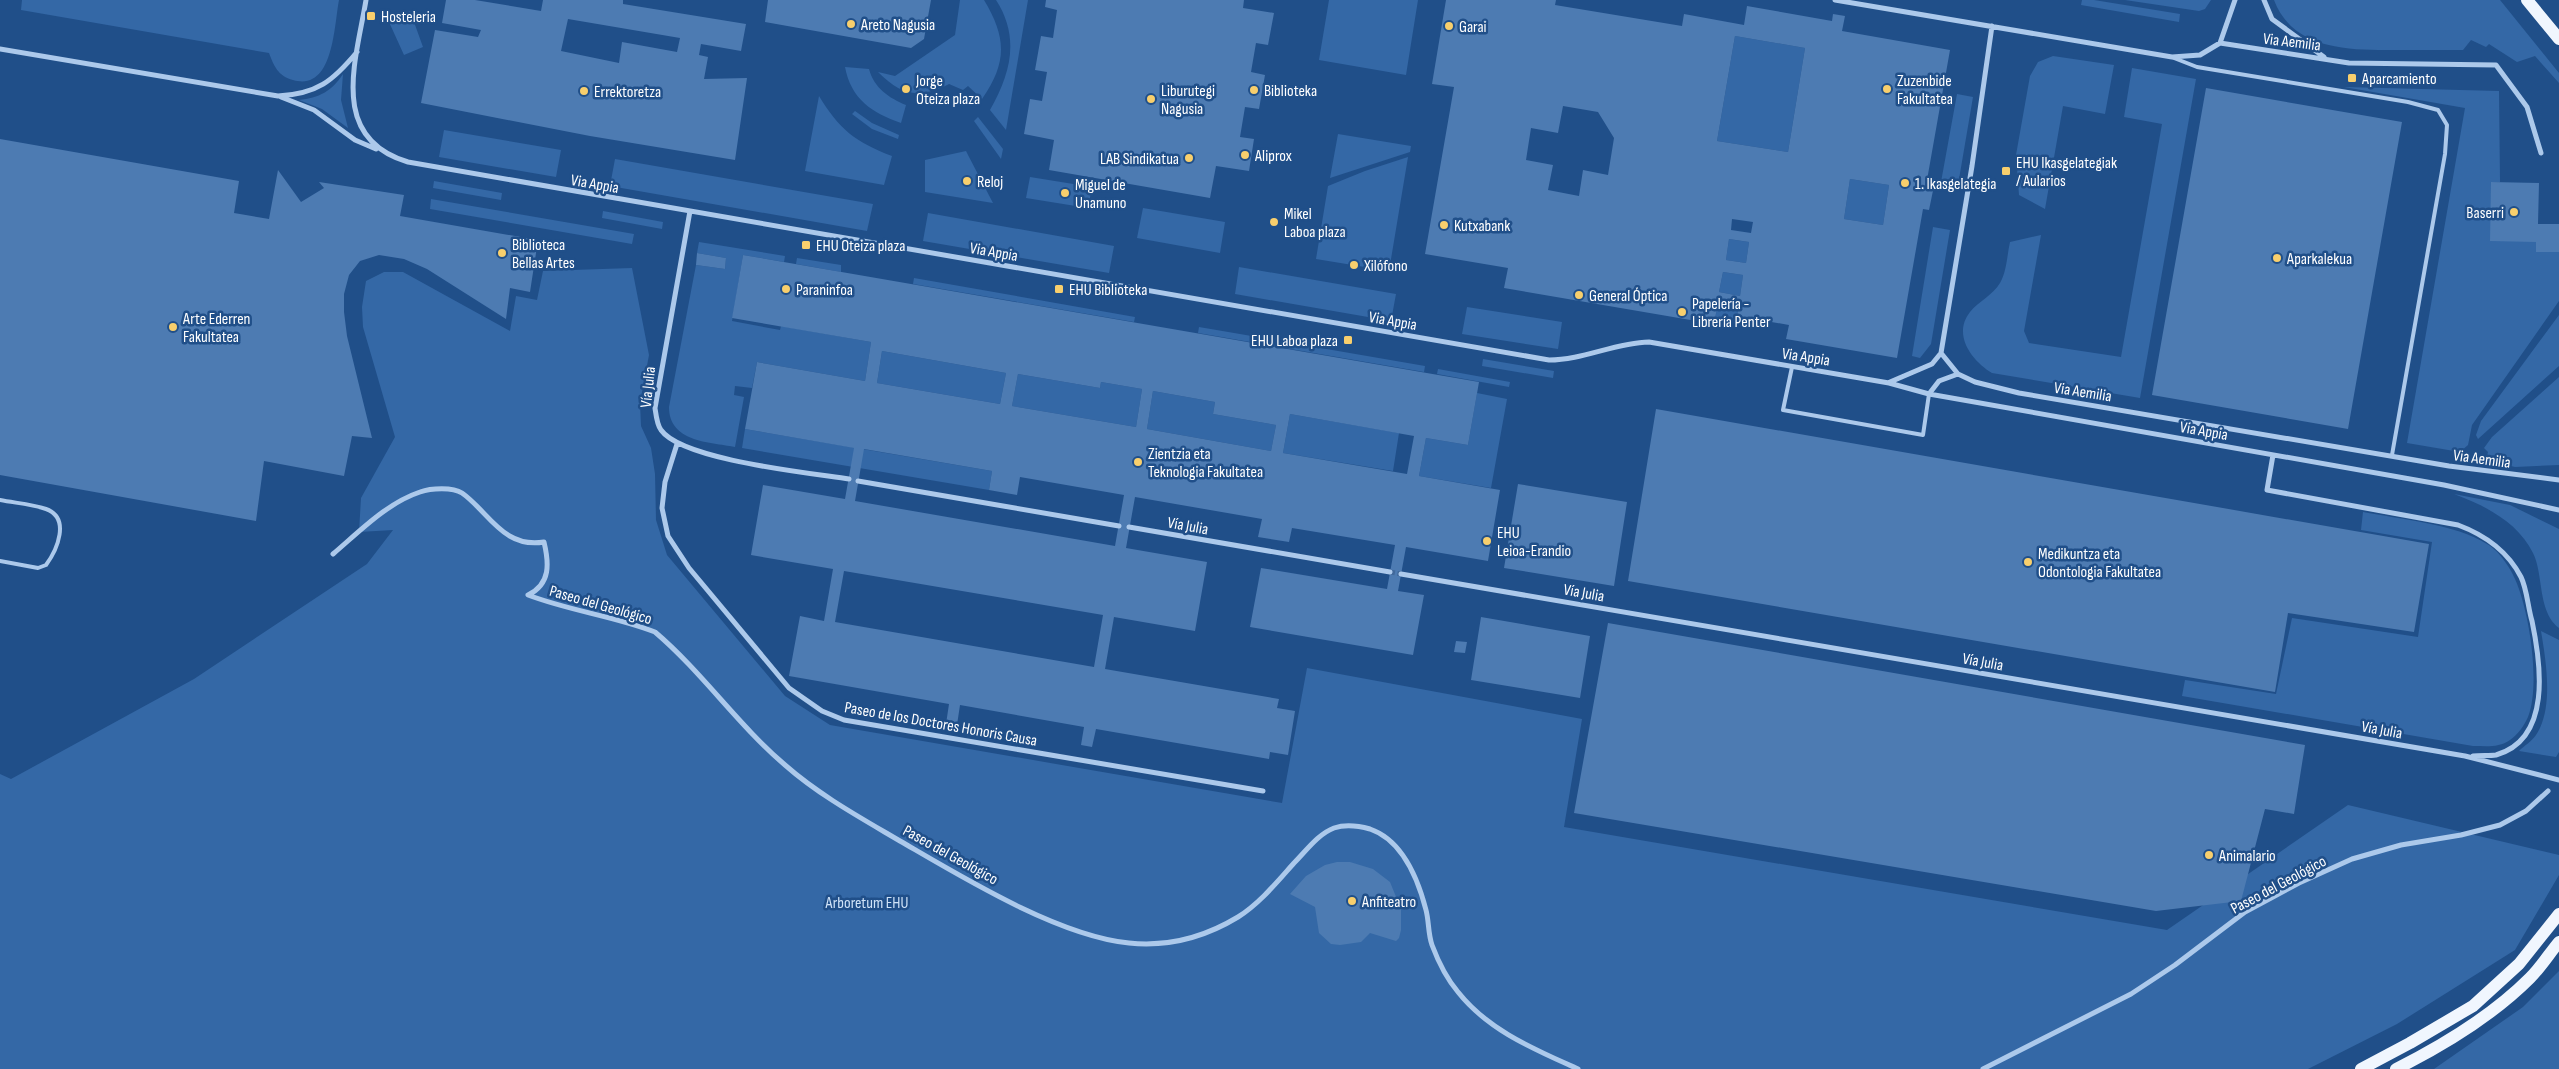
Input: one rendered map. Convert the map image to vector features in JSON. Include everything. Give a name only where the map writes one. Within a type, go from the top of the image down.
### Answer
[{"type":"main road","points":[[2527,0],[2559,39]]},
{"type":"main road","points":[[2361,1069],[2410,1044],[2473,1006],[2520,964],[2559,914]]},
{"type":"main road","points":[[2396,1069],[2427,1053],[2486,1015],[2530,978],[2559,942]]},
{"type":"street","name":"Via Appia","points":[[366,0],[352,89],[354,113],[366,136],[382,152],[408,162],[1549,360],[1574,358],[1628,342],[1649,342],[1889,383],[1930,394],[2444,485],[2559,510]]},
{"type":"street","points":[[1835,0],[2172,57],[2200,55],[2220,43],[2235,0]]},
{"type":"street","points":[[2264,0],[2272,19],[2324,58]]},
{"type":"street","points":[[1889,383],[1932,364],[1940,353],[1972,166],[1992,26]]},
{"type":"street","name":"Via Aemilia","points":[[2220,43],[2283,54],[2374,65],[2496,65],[2527,107],[2540,153]]},
{"type":"street","points":[[0,49],[278,96],[314,110],[356,140],[382,152]]},
{"type":"street","points":[[278,96],[298,95],[326,84],[342,70],[357,51]]},
{"type":"street","name":"Vía Julia","points":[[690,211],[654,408],[660,430],[677,444],[709,456],[849,479]]},
{"type":"street","name":"Via Aemilia","points":[[1940,353],[1958,374],[1975,382],[2019,393],[2495,473],[2559,480]]},
{"type":"street","points":[[1930,394],[1939,381],[1958,374]]},
{"type":"street","name":"Paseo de los Doctores Honoris Causa","points":[[677,444],[665,482],[662,508],[668,536],[688,568],[789,688],[822,711],[844,720],[1263,791]]},
{"type":"street","points":[[2273,455],[2267,490],[2458,525],[2476,532],[2496,544],[2522,578],[2538,649],[2540,693],[2530,729],[2517,743],[2496,754],[2465,756]]},
{"type":"street","points":[[858,481],[1119,526]]},
{"type":"street","name":"Paseo del Geológico","points":[[333,554],[396,504],[420,492],[435,488],[460,492],[492,524],[505,532],[534,544],[544,542],[548,562],[545,581],[535,592],[528,595],[556,605],[633,624],[655,632],[785,766],[815,787],[955,874],[1044,917],[1098,937],[1130,943],[1151,944],[1180,941],[1209,932],[1240,915],[1271,890],[1317,838],[1334,828],[1351,826],[1373,830],[1396,845],[1410,868],[1426,908],[1431,943],[1448,977],[1458,992],[1477,1013],[1508,1036],[1578,1069]]},
{"type":"street","name":"Vía Julia","points":[[1129,527],[1390,572]]},
{"type":"street","name":"Vía Julia","points":[[1401,574],[2465,756],[2559,780]]},
{"type":"street","name":"Paseo del Geológico","points":[[1983,1069],[2130,994],[2175,965],[2245,912],[2299,883],[2352,859],[2401,845],[2461,835],[2500,825],[2526,811],[2548,791]]},
{"type":"lane","points":[[2172,57],[2197,67],[2408,102],[2438,110],[2447,125],[2445,154],[2392,455]]},
{"type":"lane","points":[[1792,367],[1783,410],[1923,435],[1930,394]]},
{"type":"lane","points":[[0,500],[47,509],[56,515],[60,527],[59,540],[53,556],[46,565],[38,568],[0,561]]},
{"type":"green space","points":[[22,0],[339,0],[333,39],[324,67],[317,76],[307,81],[293,80],[284,76],[275,66],[269,53],[21,10]]},
{"type":"green space","points":[[960,0],[984,0],[997,26],[1000,39],[1000,62],[996,74],[982,99],[968,86],[963,90],[949,84],[929,92],[911,93],[895,86],[878,72],[895,76],[955,35]]},
{"type":"green space","points":[[996,0],[1028,0],[1006,130],[990,110],[1003,82],[1010,55],[1008,28]]},
{"type":"green space","points":[[1329,0],[1418,0],[1406,75],[1319,60]]},
{"type":"green space","points":[[2082,0],[2094,0],[2180,14],[2179,22],[2081,5]]},
{"type":"green space","points":[[2125,0],[2211,0],[2205,9],[2199,11]]},
{"type":"green space","points":[[2274,0],[2500,0],[2559,73],[2559,83],[2535,56],[2517,62],[2489,44],[2486,47],[2471,40],[2463,50],[2376,50],[2324,44],[2308,38],[2294,29],[2283,17]]},
{"type":"green space","points":[[410,11],[423,47],[404,55],[389,22]]},
{"type":"green space","points":[[1735,36],[1805,48],[1788,152],[1717,141]]},
{"type":"green space","points":[[2053,56],[2114,65],[2105,114],[2063,106],[2045,209],[2019,195],[2016,155],[2030,76],[2038,62]]},
{"type":"green space","points":[[845,67],[869,69],[871,76],[883,92],[906,105],[901,123],[881,115],[864,103],[852,88]]},
{"type":"green space","points":[[2132,68],[2196,79],[2140,398],[1992,373],[1978,362],[1967,347],[1963,330],[1965,321],[1970,312],[1994,291],[2000,283],[2010,242],[2041,235],[2024,331],[2029,343],[2121,357],[2162,124],[2124,117]]},
{"type":"green space","points":[[343,74],[341,100],[348,128],[322,109],[299,100],[324,93]]},
{"type":"green space","points":[[2344,87],[2499,91],[2500,182],[2491,182],[2536,242],[2536,251],[2559,252],[2559,301],[2472,425],[2468,445],[2460,452],[2407,443],[2465,108]]},
{"type":"green space","points":[[1957,94],[1973,97],[1958,185],[1941,182]]},
{"type":"green space","points":[[819,96],[841,126],[849,133],[858,140],[892,156],[884,185],[805,171]]},
{"type":"green space","points":[[855,111],[872,123],[899,135],[898,139],[872,129],[852,114]]},
{"type":"green space","points":[[978,117],[1003,149],[1001,159],[974,121]]},
{"type":"green space","points":[[444,130],[561,150],[556,177],[439,157]]},
{"type":"green space","points":[[1338,134],[1411,146],[1410,152],[1330,178]]},
{"type":"green space","points":[[966,151],[993,203],[925,192],[925,160]]},
{"type":"green space","points":[[1408,157],[1389,271],[1316,259],[1328,186]]},
{"type":"green space","points":[[615,159],[873,204],[867,231],[610,186]]},
{"type":"green space","points":[[1030,177],[1092,187],[1088,208],[1026,198]]},
{"type":"green space","points":[[1850,179],[1889,185],[1883,225],[1844,219]]},
{"type":"green space","points":[[434,181],[502,193],[501,200],[433,188]]},
{"type":"green space","points":[[431,199],[634,234],[632,244],[430,209]]},
{"type":"green space","points":[[1143,208],[1225,222],[1220,253],[1137,238]]},
{"type":"green space","points":[[603,211],[663,222],[662,229],[602,218]]},
{"type":"green space","points":[[928,213],[1114,246],[1109,273],[923,241]]},
{"type":"green space","points":[[1933,227],[1950,230],[1931,344],[1920,358],[1912,356]]},
{"type":"green space","points":[[1729,239],[1749,242],[1746,263],[1726,260]]},
{"type":"green space","points":[[699,242],[785,256],[784,262],[743,255],[732,321],[780,330],[781,326],[871,342],[865,381],[757,362],[752,388],[735,386],[734,395],[744,397],[735,447],[703,441],[683,434],[671,419],[669,407],[696,265],[725,269],[726,258],[697,253]]},
{"type":"green space","points":[[797,258],[841,265],[841,272],[796,264]]},
{"type":"green space","points":[[1239,267],[1396,294],[1391,321],[1235,294]]},
{"type":"green space","name":"Arboretum EHU","points":[[632,268],[649,355],[640,403],[641,426],[651,448],[655,474],[656,520],[667,555],[785,696],[830,725],[1282,803],[1307,668],[1582,719],[1564,827],[2167,930],[2348,805],[2559,855],[2559,875],[2515,950],[2397,1024],[2308,1069],[0,1069],[0,774],[11,779],[194,679],[367,564],[393,530],[359,532],[361,498],[395,437],[363,327],[362,307],[366,281],[384,272],[403,272],[510,331],[516,296],[537,300],[543,271]]},
{"type":"green space","points":[[1723,272],[1743,275],[1740,296],[1719,292]]},
{"type":"green space","points":[[914,278],[1135,317],[1134,322],[913,284]]},
{"type":"green space","points":[[1718,303],[1739,306],[1735,327],[1714,324]]},
{"type":"green space","points":[[1467,307],[1562,322],[1558,349],[1462,334]]},
{"type":"green space","points":[[2559,315],[2559,366],[2478,439],[2476,435],[2481,421]]},
{"type":"green space","points":[[1199,327],[1425,366],[1424,372],[1198,333]]},
{"type":"green space","points":[[882,351],[1006,373],[1000,404],[877,383]]},
{"type":"green space","points":[[1483,359],[1554,371],[1553,378],[1482,366]]},
{"type":"green space","points":[[1438,369],[1510,382],[1509,387],[1437,374]]},
{"type":"green space","points":[[1018,374],[1100,388],[1101,382],[1142,389],[1136,427],[1012,406]]},
{"type":"green space","points":[[2559,377],[2559,465],[2515,467],[2486,460],[2488,452],[2484,448],[2492,437]]},
{"type":"green space","points":[[1153,391],[1215,402],[1213,414],[1276,425],[1271,451],[1147,429]]},
{"type":"green space","points":[[1477,393],[1507,399],[1491,488],[1419,476],[1426,438],[1468,445]]},
{"type":"green space","points":[[1290,414],[1399,433],[1393,471],[1283,453]]},
{"type":"green space","points":[[745,429],[992,471],[989,490],[742,448]]},
{"type":"green space","points":[[2454,494],[2510,505],[2559,529],[2559,628],[2547,612],[2539,572],[2527,542],[2519,532],[2499,516],[2477,503]]},
{"type":"green space","points":[[2363,512],[2427,523],[2474,537],[2491,547],[2507,564],[2515,579],[2525,609],[2532,647],[2533,686],[2532,703],[2525,724],[2506,743],[2473,746],[2182,696],[2185,680],[2276,694],[2292,618],[2418,637],[2432,542],[2361,530]]},
{"type":"green space","points":[[2541,631],[2559,640],[2559,752],[2556,757],[2519,751],[2536,735],[2542,724],[2545,712],[2547,684]]},
{"type":"green space","points":[[2559,971],[2559,1069],[2434,1069],[2523,1007]]},
{"type":"building","name":"Errektoretza","points":[[446,0],[475,0],[541,11],[543,0],[623,0],[623,4],[746,24],[741,51],[701,44],[699,55],[708,57],[704,79],[747,78],[735,160],[590,136],[421,103],[435,30],[478,37],[481,30],[442,23]],"holes":[[[568,19],[680,38],[677,52],[622,42],[619,63],[561,51]]]},
{"type":"building","name":"Areto Nagusia","points":[[768,0],[931,0],[924,39],[911,48],[765,22]]},
{"type":"building","name":"Liburutegi Nagusia","points":[[1046,0],[1244,0],[1243,8],[1274,13],[1268,45],[1256,43],[1251,72],[1265,75],[1259,109],[1245,107],[1240,137],[1254,139],[1249,171],[1216,166],[1210,198],[1049,170],[1054,140],[1024,134],[1030,99],[1042,101],[1047,72],[1035,70],[1041,36],[1053,38],[1057,10],[1045,7]]},
{"type":"building","points":[[1446,0],[1556,0],[1555,5],[1682,26],[1684,14],[1744,25],[1747,6],[1832,21],[1833,14],[1845,16],[1842,31],[1950,50],[1927,180],[1935,181],[1929,210],[1923,209],[1897,358],[1786,339],[1789,325],[1737,316],[1739,306],[1718,303],[1714,324],[1504,288],[1508,268],[1425,254],[1454,87],[1432,84]],"holes":[[[1735,36],[1805,48],[1788,152],[1717,141]],[[1563,106],[1598,112],[1614,138],[1608,175],[1583,170],[1579,196],[1548,190],[1553,165],[1526,160],[1531,128],[1558,133]],[[1850,179],[1889,185],[1883,225],[1844,219]],[[1732,219],[1753,222],[1751,233],[1731,230]],[[1729,239],[1749,242],[1746,263],[1726,260]],[[1723,272],[1743,275],[1740,296],[1719,292]]]},
{"type":"building","name":"Aparkalekua","points":[[2206,88],[2402,122],[2348,429],[2152,395]]},
{"type":"building","name":"Arte Ederren Fakultatea","points":[[0,139],[239,181],[234,213],[269,219],[278,170],[301,202],[324,188],[319,182],[404,195],[400,216],[538,240],[530,292],[510,288],[506,319],[427,269],[404,259],[379,255],[360,261],[349,275],[344,294],[344,312],[347,336],[372,438],[352,436],[344,476],[264,461],[256,521],[0,475]]},
{"type":"building","points":[[2491,182],[2539,183],[2538,224],[2559,224],[2559,252],[2536,252],[2536,242],[2490,241]]},
{"type":"building","points":[[697,253],[726,258],[725,269],[696,265]]},
{"type":"building","points":[[743,255],[1479,382],[1468,445],[1426,438],[1419,476],[1500,490],[1488,561],[1406,547],[1398,591],[1424,595],[1413,655],[1250,627],[1261,568],[1387,589],[1395,545],[1292,528],[1289,542],[1258,537],[1262,519],[1135,497],[1126,548],[1207,562],[1195,631],[1114,617],[1105,669],[1279,699],[1277,708],[1295,711],[1288,755],[1270,752],[1269,759],[1096,729],[1092,747],[1081,745],[1084,727],[960,705],[957,725],[946,724],[949,704],[789,676],[800,616],[824,621],[833,569],[751,555],[763,485],[845,499],[854,448],[745,429],[757,362],[865,381],[871,342],[732,318]],"holes":[[[882,351],[1006,373],[1000,404],[877,383]],[[1018,374],[1100,388],[1101,382],[1142,389],[1136,427],[1012,406]],[[1153,391],[1215,402],[1213,414],[1276,425],[1271,451],[1147,429]],[[1290,414],[1414,436],[1407,474],[1283,453]],[[864,449],[992,471],[989,490],[1017,495],[1020,477],[1124,495],[1115,546],[855,501]],[[844,571],[1103,615],[1094,667],[835,622]]]},
{"type":"building","name":"Medikuntza eta Odontologia Fakultatea","points":[[1656,409],[2429,544],[2414,632],[2288,613],[2275,692],[1628,581]]},
{"type":"building","points":[[1518,484],[1627,502],[1614,586],[1504,568]]},
{"type":"building","points":[[1481,617],[1590,636],[1580,698],[1471,680]]},
{"type":"building","points":[[1608,623],[2305,745],[2294,814],[2265,809],[2241,901],[2156,911],[1574,813]]},
{"type":"building","points":[[1456,641],[1467,642],[1465,653],[1454,652]]},
{"type":"building","name":"Anfiteatro","points":[[1337,862],[1350,862],[1373,869],[1390,882],[1401,909],[1401,930],[1396,941],[1370,933],[1361,942],[1340,945],[1331,944],[1319,933],[1315,907],[1290,894],[1306,876],[1325,865]]},
{"type":"tunnel","points":[[1390,572],[1401,574]]},
{"type":"place","name":"Hosteleria","points":[[371,16]]},
{"type":"place","name":"Areto Nagusia","points":[[851,24]]},
{"type":"place","name":"Garai","points":[[1449,26]]},
{"type":"place","name":"Aparcamiento","points":[[2352,78]]},
{"type":"place","name":"Jorge Oteiza plaza","points":[[906,89]]},
{"type":"place","name":"Zuzenbide Fakultatea","points":[[1887,89]]},
{"type":"place","name":"Biblioteka","points":[[1254,90]]},
{"type":"place","name":"Errektoretza","points":[[584,91]]},
{"type":"place","name":"Liburutegi Nagusia","points":[[1151,99]]},
{"type":"place","name":"Aliprox","points":[[1245,155]]},
{"type":"place","name":"LAB Sindikatua","points":[[1189,158]]},
{"type":"place","name":"EHU Ikasgelategiak / Aularios","points":[[2006,171]]},
{"type":"place","name":"Reloj","points":[[967,181]]},
{"type":"place","name":"1. Ikasgelategia","points":[[1905,183]]},
{"type":"place","name":"Miguel de Unamuno","points":[[1065,193]]},
{"type":"place","name":"Baserri","points":[[2514,212]]},
{"type":"place","name":"Mikel Laboa plaza","points":[[1274,222]]},
{"type":"place","name":"Kutxabank","points":[[1444,225]]},
{"type":"place","name":"EHU Oteiza plaza","points":[[806,245]]},
{"type":"place","name":"Biblioteca Bellas Artes","points":[[502,253]]},
{"type":"place","name":"Aparkalekua","points":[[2277,258]]},
{"type":"place","name":"Xilófono","points":[[1354,265]]},
{"type":"place","name":"Paraninfoa","points":[[786,289]]},
{"type":"place","name":"EHU Biblioteka","points":[[1059,289]]},
{"type":"place","name":"General Óptica","points":[[1579,295]]},
{"type":"place","name":"Papelería - Librería Penter","points":[[1682,312]]},
{"type":"place","name":"Arte Ederren Fakultatea","points":[[173,327]]},
{"type":"place","name":"EHU Laboa plaza","points":[[1348,340]]},
{"type":"place","name":"Zientzia eta Teknologia Fakultatea","points":[[1138,462]]},
{"type":"place","name":"EHU Leioa-Erandio","points":[[1487,541]]},
{"type":"place","name":"Medikuntza eta Odontologia Fakultatea","points":[[2028,562]]},
{"type":"place","name":"Animalario","points":[[2209,855]]},
{"type":"place","name":"Anfiteatro","points":[[1352,901]]}]
